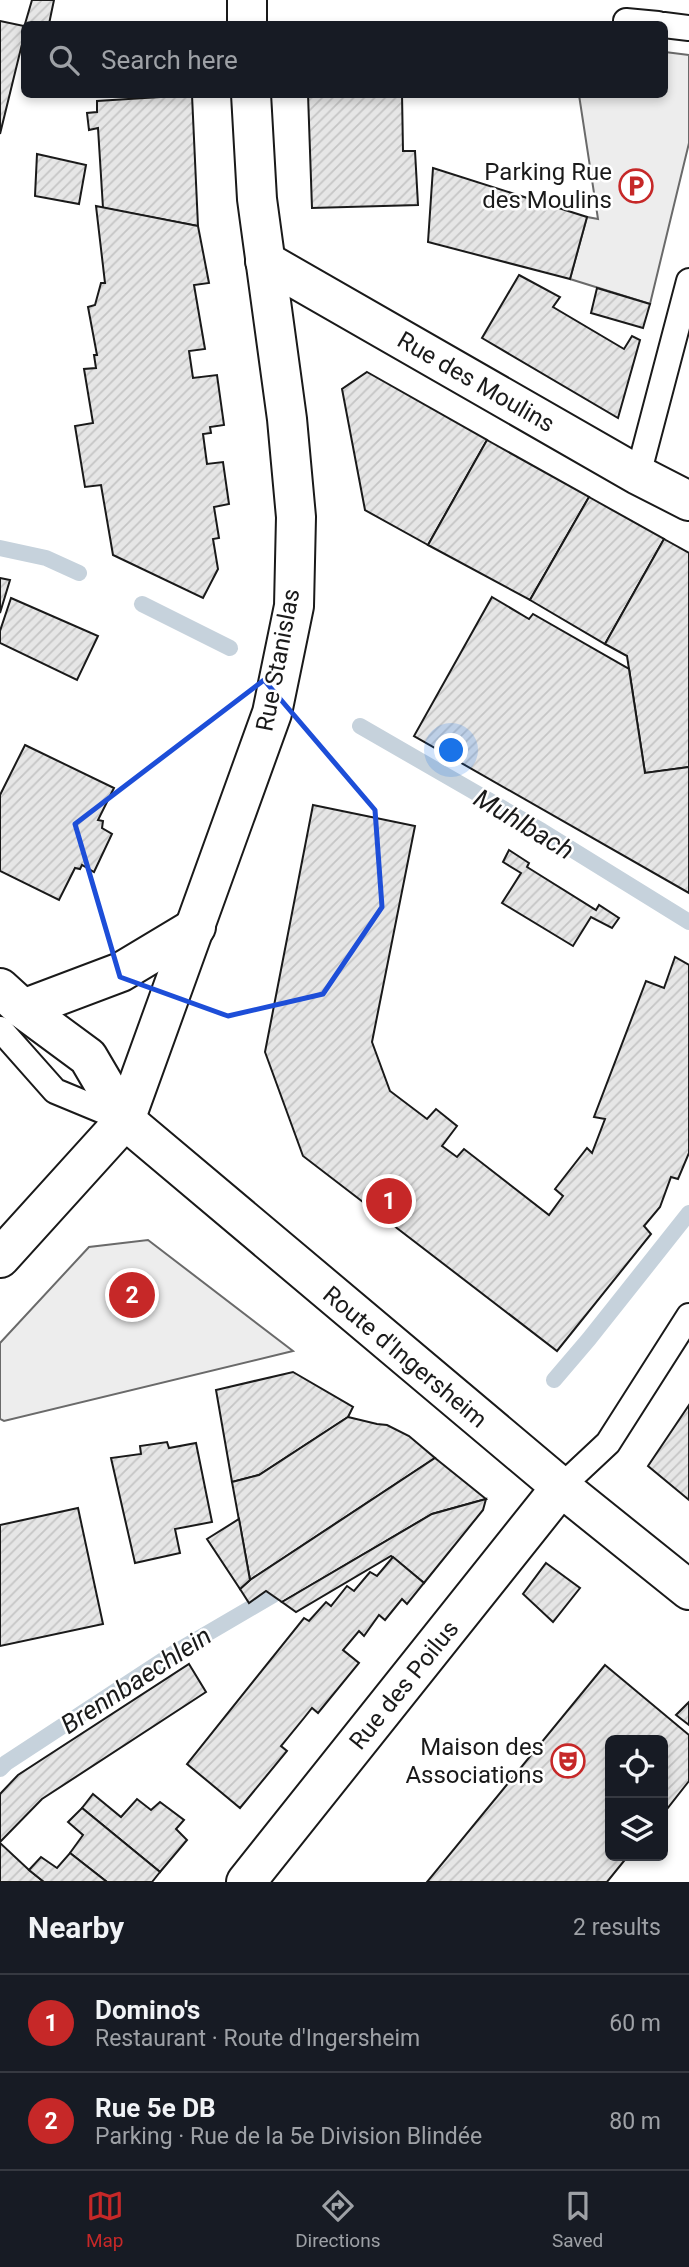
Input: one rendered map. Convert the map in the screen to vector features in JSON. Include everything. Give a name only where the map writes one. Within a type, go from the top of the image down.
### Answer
[{"type":"main road","points":[[247,0],[247,21]]},
{"type":"main road","name":"Rue Stanislas","points":[[125,1120],[272,713],[294,606],[295,505],[287,419],[257,199],[251,98]]},
{"type":"main road","name":"Rue des Moulins","points":[[265,261],[638,475],[689,501]]},
{"type":"main road","name":"Route d'Ingersheim","points":[[8,1009],[121,972],[196,927]]},
{"type":"main road","name":"Route d'Ingersheim","points":[[8,1009],[88,1057],[125,1120],[561,1487],[689,1590]]},
{"type":"main road","points":[[8,1240],[125,1120]]},
{"type":"main road","name":"Rue des Poilus","points":[[246,1882],[561,1487]]},
{"type":"lane","points":[[668,25],[689,28]]},
{"type":"lane","points":[[638,475],[689,281]]},
{"type":"lane","points":[[561,1487],[608,1443],[689,1316]]},
{"type":"highlighted area","points":[[264,680],[375,810],[382,907],[323,994],[228,1016],[120,977],[75,824]]},
{"type":"shaded area","name":"Parking Rue des Moulins","points":[[668,52],[689,55],[689,143],[650,304],[570,279],[587,217],[598,219],[579,98],[668,98]]},
{"type":"shaded area","points":[[148,1240],[293,1351],[4,1421],[0,1419],[0,1343],[89,1247]]},
{"type":"building","points":[[32,0],[54,0],[50,21],[26,21]]},
{"type":"building","points":[[0,21],[21,25],[21,48],[0,134]]},
{"type":"building","points":[[192,98],[198,226],[103,208],[98,128],[89,130],[87,113],[97,112],[97,101]]},
{"type":"building","points":[[308,98],[402,98],[403,151],[415,151],[418,205],[312,208]]},
{"type":"building","points":[[37,154],[86,165],[79,204],[35,196]]},
{"type":"building","points":[[433,168],[587,217],[570,279],[428,242]]},
{"type":"building","points":[[96,206],[198,226],[209,283],[194,285],[205,349],[189,351],[193,378],[217,375],[224,425],[210,427],[211,433],[203,434],[207,464],[223,462],[229,504],[214,507],[219,538],[213,539],[218,569],[203,598],[113,555],[101,485],[85,487],[75,426],[93,423],[84,369],[96,368],[94,355],[97,355],[88,307],[95,305],[101,283],[105,283]]},
{"type":"building","points":[[519,275],[560,297],[553,307],[624,349],[632,336],[640,340],[618,418],[482,338]]},
{"type":"building","points":[[597,288],[650,304],[643,328],[591,313]]},
{"type":"building","points":[[367,372],[487,440],[428,545],[365,510],[342,389]]},
{"type":"building","points":[[487,440],[589,497],[530,600],[428,545]]},
{"type":"building","points":[[589,497],[664,539],[605,644],[530,600]]},
{"type":"building","points":[[664,539],[689,553],[689,767],[645,773],[627,656],[605,644]]},
{"type":"building","points":[[0,578],[10,580],[0,613]]},
{"type":"building","points":[[492,597],[529,619],[533,614],[629,669],[645,773],[689,767],[689,893],[414,736]]},
{"type":"building","points":[[11,598],[98,636],[77,680],[0,643],[0,631]]},
{"type":"building","points":[[25,745],[114,788],[98,820],[103,821],[102,828],[112,834],[94,872],[82,865],[80,869],[75,868],[59,900],[0,871],[0,795]]},
{"type":"building","points":[[313,805],[415,826],[372,1042],[390,1091],[427,1119],[436,1109],[457,1126],[442,1146],[457,1157],[464,1149],[549,1215],[563,1196],[555,1189],[587,1148],[592,1153],[605,1119],[594,1117],[646,981],[664,988],[675,957],[689,965],[689,1153],[678,1179],[671,1177],[660,1207],[644,1226],[651,1234],[557,1351],[303,1156],[265,1052]]},
{"type":"building","points":[[509,850],[529,863],[527,867],[596,910],[599,905],[619,918],[612,928],[591,917],[573,946],[502,903],[521,873],[503,862]]},
{"type":"building","points":[[293,1372],[353,1407],[348,1417],[259,1475],[232,1482],[216,1390]]},
{"type":"building","points":[[689,1405],[689,1500],[648,1466]]},
{"type":"building","points":[[348,1417],[387,1425],[409,1436],[435,1458],[250,1580],[232,1482],[259,1475]]},
{"type":"building","points":[[167,1442],[169,1448],[196,1443],[212,1522],[175,1529],[180,1553],[135,1563],[111,1458],[141,1454],[140,1446]]},
{"type":"building","points":[[435,1458],[486,1499],[432,1514],[282,1602],[266,1591],[249,1603],[240,1589],[250,1580]]},
{"type":"building","points":[[486,1499],[483,1510],[424,1583],[391,1556],[296,1612],[282,1602],[432,1514]]},
{"type":"building","points":[[78,1508],[103,1624],[0,1646],[0,1525]]},
{"type":"building","points":[[239,1519],[250,1580],[240,1589],[207,1539]]},
{"type":"building","points":[[393,1557],[424,1583],[407,1604],[402,1599],[385,1620],[379,1615],[364,1636],[359,1631],[343,1650],[359,1663],[318,1713],[312,1708],[281,1746],[287,1751],[240,1808],[187,1764],[304,1618],[309,1621],[326,1602],[331,1606],[347,1586],[354,1591],[370,1572],[377,1576]]},
{"type":"building","points":[[546,1563],[580,1588],[553,1622],[523,1594]]},
{"type":"building","points":[[189,1664],[206,1692],[42,1799],[0,1842],[0,1794],[18,1775]]},
{"type":"building","name":"Maison des Associations","points":[[605,1665],[689,1735],[689,1781],[668,1808],[668,1735],[605,1735],[605,1861],[624,1861],[607,1882],[427,1882]]},
{"type":"building","points":[[689,1702],[689,1725],[676,1715]]},
{"type":"building","points":[[93,1794],[121,1817],[137,1799],[151,1810],[160,1802],[184,1820],[176,1829],[187,1840],[160,1872],[82,1808]]},
{"type":"building","points":[[82,1808],[160,1872],[152,1882],[107,1882],[70,1853],[83,1835],[68,1822]]},
{"type":"building","points":[[0,1843],[29,1870],[44,1882],[0,1882]]},
{"type":"building","points":[[70,1853],[107,1882],[44,1882],[29,1870],[41,1857],[57,1868]]},
{"type":"waterway","name":"Muhlbach","points":[[0,548],[46,558],[79,573]]},
{"type":"waterway","name":"Muhlbach","points":[[142,604],[230,648]]},
{"type":"waterway","name":"Muhlbach","points":[[360,726],[542,831],[689,922]]},
{"type":"waterway","name":"Brennbaechlein","points":[[554,1380],[689,1213]]},
{"type":"waterway","name":"Brennbaechlein","points":[[0,1769],[174,1653],[273,1595]]},
{"type":"place","name":"Parking Rue des Moulins","points":[[636,186]]},
{"type":"place","name":"Domino's","points":[[389,1201]]},
{"type":"place","name":"Rue 5e DB","points":[[132,1295]]},
{"type":"place","name":"Maison des Associations","points":[[568,1761]]}]
